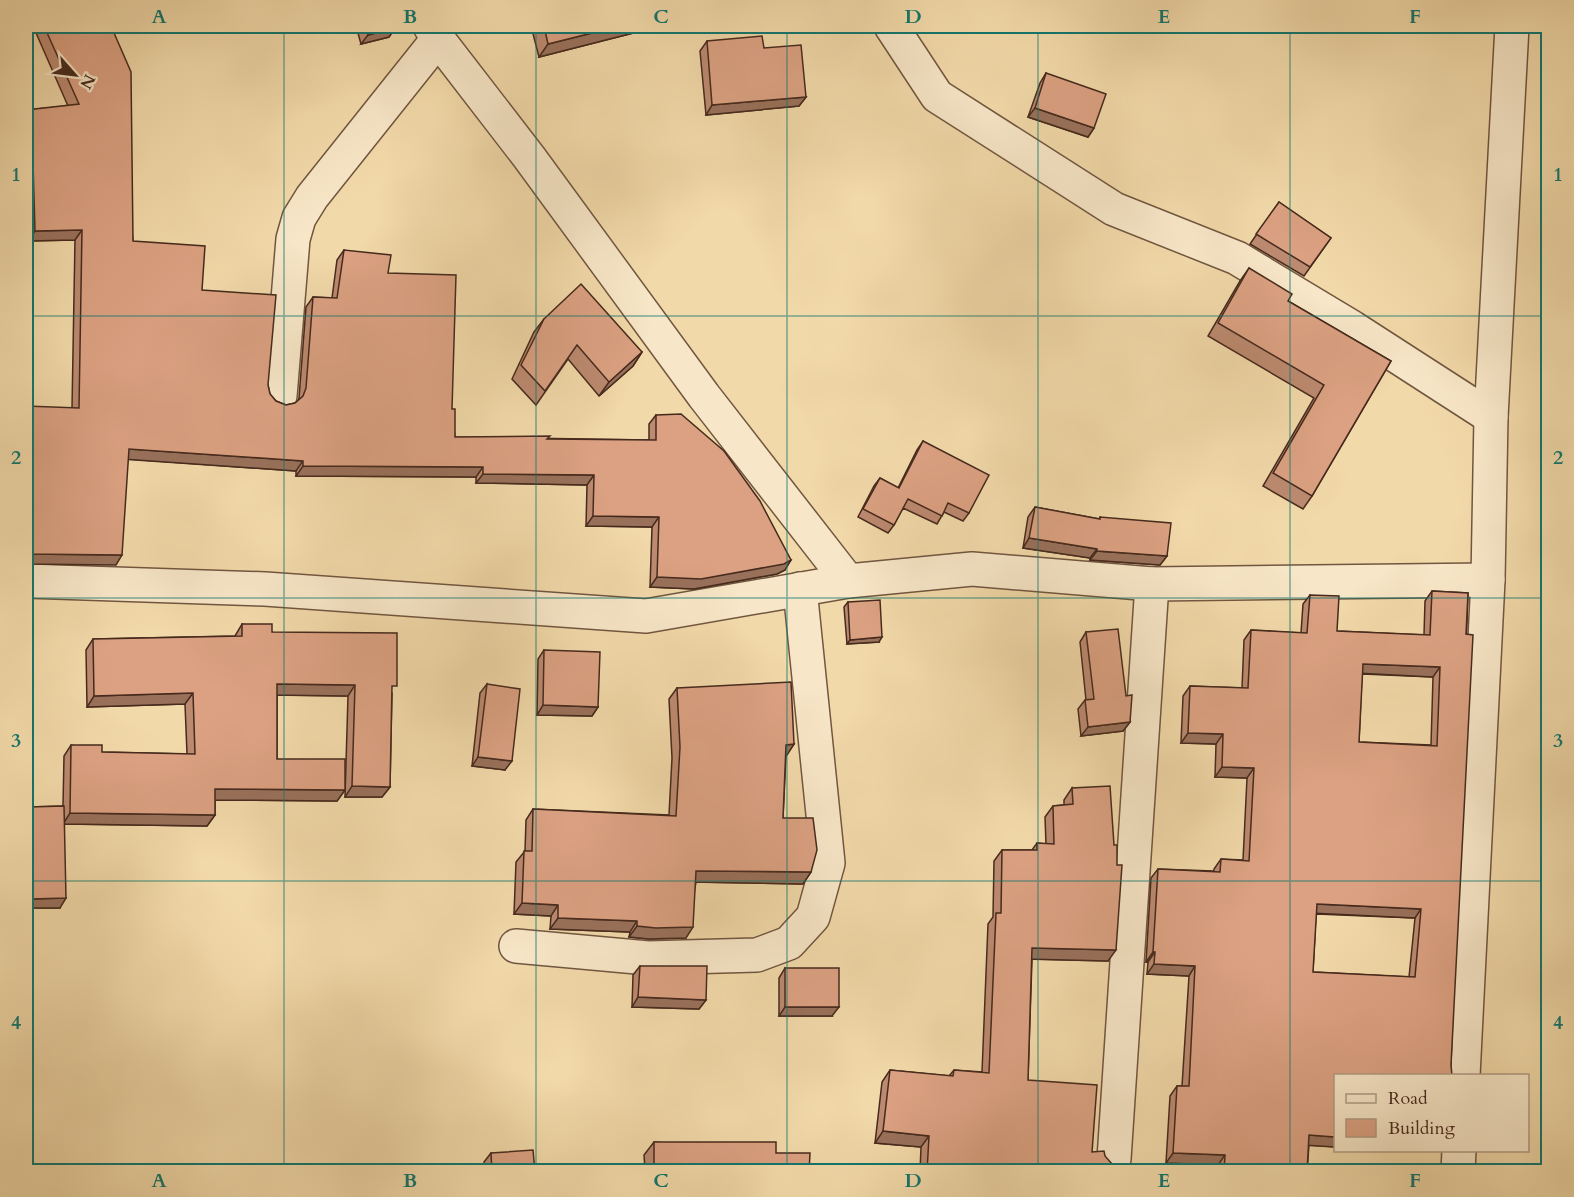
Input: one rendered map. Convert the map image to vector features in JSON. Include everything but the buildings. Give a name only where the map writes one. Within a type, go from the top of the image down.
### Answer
[{"type":"street","points":[[891,26],[937,96],[946,102],[1114,209],[1237,258],[1353,328],[1491,417]]},
{"type":"street","points":[[1463,1074],[1488,580],[1491,417],[1512,26]]},
{"type":"street","points":[[280,396],[293,239],[299,218],[312,197],[434,32],[704,396],[848,581]]},
{"type":"street","points":[[26,581],[265,589],[646,616],[848,581],[972,569],[1152,584],[1488,580]]},
{"type":"street","points":[[1114,1159],[1152,584]]},
{"type":"street","points":[[516,946],[648,958],[757,955],[789,943],[813,917],[828,863],[800,589]]},
{"type":"street","points":[[1458,1172],[1459,1152]]}]
